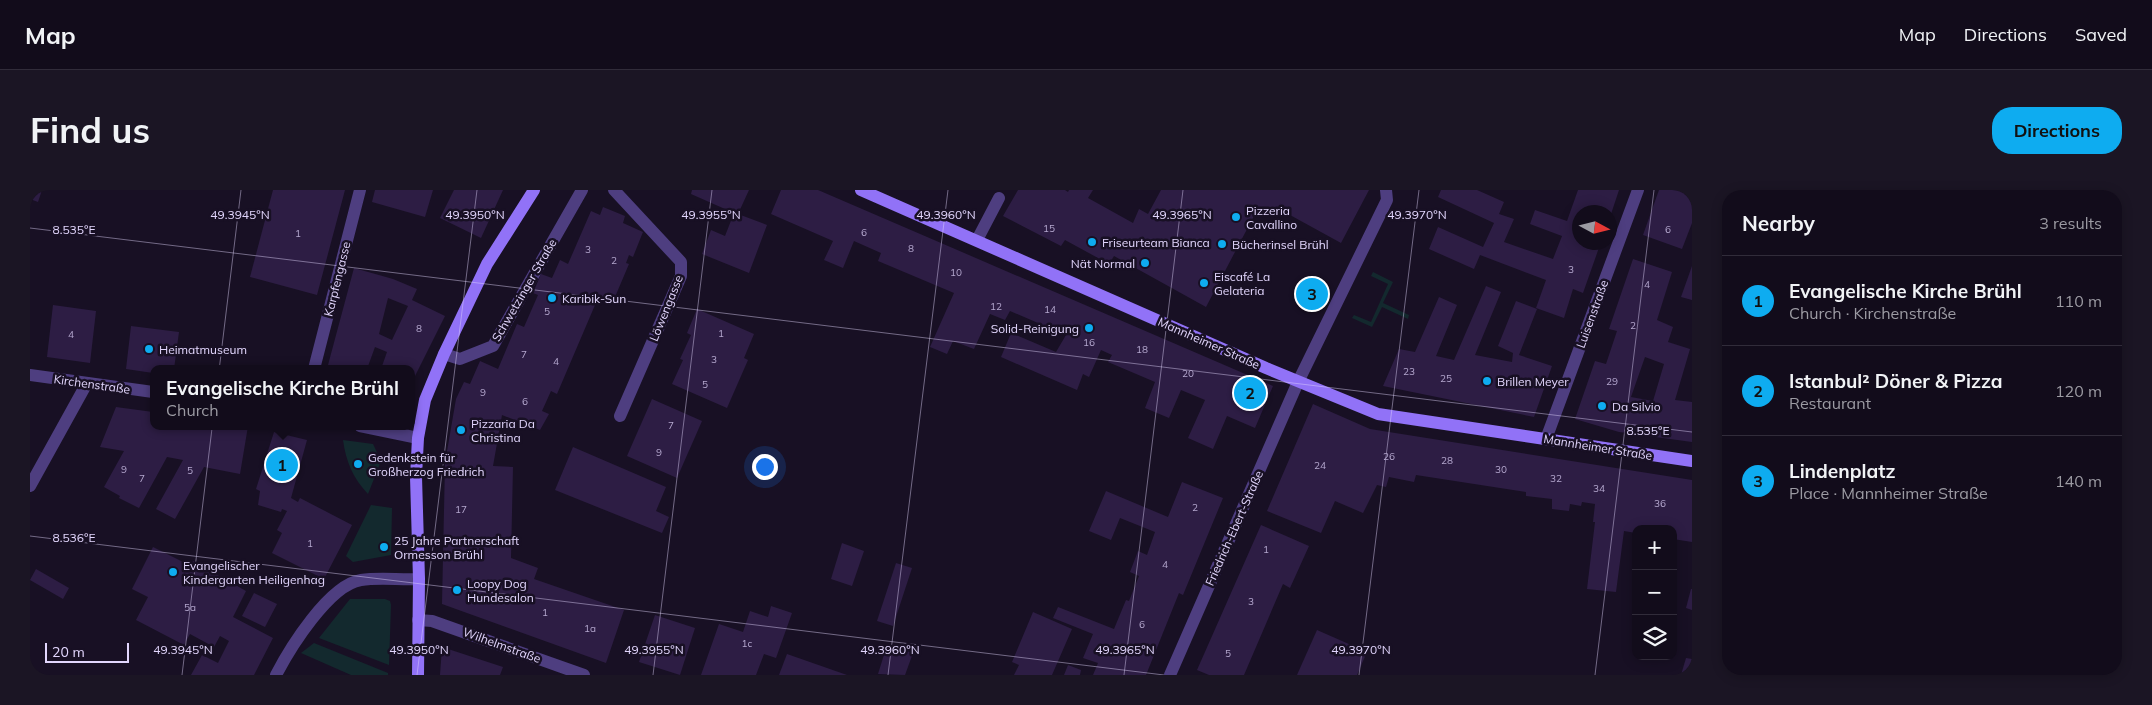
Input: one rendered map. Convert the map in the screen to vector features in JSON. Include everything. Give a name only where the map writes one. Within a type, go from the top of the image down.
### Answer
[{"type":"main road","points":[[418,675],[419,580],[416,500],[418,438],[425,400],[444,354],[488,264],[534,190]]},
{"type":"main road","name":"Mannheimer Straße","points":[[861,190],[1298,382],[1378,414],[1692,462]]},
{"type":"street","name":"Karpfengasse","points":[[315,365],[360,190]]},
{"type":"street","name":"Schwetzinger Straße","points":[[444,354],[460,359],[492,346],[582,190]]},
{"type":"street","name":"Löwengasse","points":[[614,190],[681,262],[680,276],[620,416]]},
{"type":"street","name":"Friedrich-Ebert-Straße","points":[[1170,675],[1298,382],[1387,200],[1386,190]]},
{"type":"street","name":"Luisenstraße","points":[[1546,439],[1638,190]]},
{"type":"street","points":[[977,240],[999,198]]},
{"type":"street","name":"Kirchenstraße","points":[[30,375],[150,392]]},
{"type":"street","points":[[30,486],[87,383]]},
{"type":"street","points":[[379,430],[418,438]]},
{"type":"street","points":[[276,675],[300,633],[339,591],[360,580],[419,580]]},
{"type":"street","name":"Wilhelmstraße","points":[[418,620],[432,620],[584,675]]},
{"type":"green space","points":[[1373,272],[1393,282],[1383,303],[1409,315],[1408,319],[1382,307],[1372,327],[1352,318],[1354,315],[1371,322],[1388,284],[1371,276]]},
{"type":"green space","points":[[343,440],[373,444],[381,461],[368,494],[358,482],[351,469]]},
{"type":"green space","points":[[371,505],[392,508],[391,555],[353,562],[346,556]]},
{"type":"green space","points":[[350,599],[385,599],[390,601],[389,665],[319,638]]},
{"type":"green space","points":[[314,643],[388,673],[388,675],[351,675],[301,653]]},
{"type":"building","points":[[30,190],[42,190],[38,202],[30,199]]},
{"type":"building","points":[[273,190],[345,190],[317,295],[250,277]]},
{"type":"building","points":[[375,190],[433,190],[425,217],[372,202]]},
{"type":"building","points":[[454,190],[503,190],[481,238],[440,218]]},
{"type":"building","points":[[692,190],[749,190],[738,214],[767,225],[749,273],[702,254],[711,230],[725,236],[734,213],[691,194]]},
{"type":"building","points":[[781,190],[818,190],[1273,386],[1255,428],[1227,416],[1213,449],[1188,438],[1205,400],[1181,390],[1169,418],[1145,408],[1155,382],[1108,362],[1112,355],[1101,350],[1089,377],[1083,374],[1077,390],[1001,357],[1011,333],[1056,352],[1066,335],[1010,311],[1005,320],[990,314],[974,349],[953,341],[947,354],[930,347],[954,293],[878,261],[881,253],[854,241],[843,268],[824,260],[833,241],[771,214]]},
{"type":"building","points":[[1018,190],[1065,190],[1068,192],[1069,190],[1093,190],[1088,198],[1133,223],[1139,209],[1148,214],[1161,190],[1369,190],[1341,243],[1290,215],[1255,214],[1206,307],[1114,256],[1109,264],[1065,240],[1061,246],[1003,216]]},
{"type":"building","points":[[1441,190],[1477,190],[1504,202],[1499,214],[1514,219],[1504,242],[1553,259],[1562,236],[1530,224],[1535,210],[1567,221],[1572,207],[1572,250],[1598,250],[1583,293],[1573,289],[1564,318],[1536,308],[1546,280],[1480,255],[1474,269],[1429,249],[1438,227],[1483,247],[1494,223],[1438,197]]},
{"type":"building","points":[[1578,190],[1619,190],[1614,205],[1573,205]]},
{"type":"building","points":[[1659,190],[1692,190],[1692,223],[1682,249],[1643,235]]},
{"type":"building","points":[[603,207],[625,216],[623,223],[643,232],[633,257],[629,255],[626,263],[629,264],[612,304],[598,298],[557,394],[551,391],[542,411],[549,414],[540,430],[502,415],[493,466],[513,467],[511,558],[538,568],[534,579],[624,610],[606,663],[442,604],[445,463],[456,399],[464,382],[470,384],[480,361],[498,369],[517,324],[524,327],[538,295],[533,293],[541,274],[552,278],[560,260],[568,264],[591,211],[600,215]]},
{"type":"building","points":[[1633,259],[1672,272],[1657,320],[1673,327],[1668,342],[1690,349],[1675,400],[1692,402],[1692,442],[1619,432],[1575,419],[1595,361],[1606,364],[1617,331],[1609,329]],"holes":[[[1645,357],[1664,364],[1653,401],[1631,397]]]},
{"type":"building","points":[[1692,266],[1692,300],[1681,297]]},
{"type":"building","points":[[354,268],[393,279],[417,289],[412,300],[445,316],[415,376],[415,365],[382,365],[387,352],[375,347],[368,365],[328,365]],"holes":[[[388,298],[408,306],[392,340],[379,334]]]},
{"type":"building","points":[[1486,286],[1501,292],[1475,355],[1512,362],[1513,353],[1498,346],[1516,301],[1537,309],[1519,355],[1552,366],[1534,417],[1383,386],[1399,349],[1415,352],[1439,297],[1457,305],[1436,356],[1454,360]]},
{"type":"building","points":[[53,305],[96,311],[90,363],[47,357]]},
{"type":"building","points":[[697,309],[754,334],[744,358],[748,360],[727,408],[672,384],[683,360],[680,359],[691,335],[687,333]]},
{"type":"building","points":[[131,326],[179,332],[175,365],[150,365],[150,373],[126,369]]},
{"type":"building","points":[[652,399],[702,421],[677,478],[627,456]]},
{"type":"building","points":[[1313,404],[1370,429],[1692,480],[1692,542],[1677,540],[1677,525],[1632,525],[1632,532],[1624,531],[1616,592],[1587,589],[1595,522],[1593,522],[1595,504],[1582,502],[1581,506],[1570,504],[1569,511],[1552,509],[1552,499],[1526,496],[1526,492],[1416,475],[1414,482],[1389,477],[1386,487],[1377,485],[1363,513],[1335,501],[1321,533],[1267,511]]},
{"type":"building","points":[[116,407],[150,412],[150,430],[247,430],[240,474],[204,467],[175,519],[156,509],[183,460],[167,457],[139,508],[119,498],[120,496],[104,487],[124,451],[100,447]]},
{"type":"building","points":[[274,432],[307,440],[291,498],[298,502],[300,498],[352,525],[324,579],[272,553],[282,533],[277,530],[287,511],[282,509],[281,512],[258,505],[260,491],[256,489]]},
{"type":"building","points":[[573,447],[666,487],[656,511],[669,517],[662,533],[555,490]]},
{"type":"building","points":[[1182,482],[1223,498],[1183,595],[1179,593],[1146,675],[1093,675],[1098,663],[1083,658],[1093,634],[1053,618],[1058,607],[1114,629],[1126,600],[1129,601],[1139,576],[1130,572],[1138,551],[1147,555],[1155,532],[1120,518],[1111,540],[1089,531],[1106,491],[1168,517]]},
{"type":"building","points":[[1261,525],[1309,546],[1290,588],[1283,584],[1244,675],[1209,675],[1197,670]]},
{"type":"building","points":[[842,543],[864,551],[852,586],[831,579]]},
{"type":"building","points":[[153,547],[191,566],[193,561],[246,591],[233,617],[273,638],[254,675],[191,675],[202,655],[218,663],[229,641],[220,636],[214,647],[190,634],[184,645],[136,620],[148,597],[132,589]]},
{"type":"building","points":[[896,563],[912,568],[893,626],[877,621]]},
{"type":"building","points":[[36,569],[69,588],[63,599],[30,580]]},
{"type":"building","points":[[1692,589],[1692,610],[1686,608]]},
{"type":"building","points":[[254,593],[277,604],[265,627],[242,616]]},
{"type":"building","points":[[771,606],[792,613],[776,658],[764,654],[756,675],[701,675],[719,624],[743,632],[750,611],[768,617]]},
{"type":"building","points":[[1033,612],[1072,629],[1052,675],[1014,675],[1019,665],[1012,662]]},
{"type":"building","points":[[655,615],[695,628],[680,675],[639,662]]},
{"type":"building","points":[[1317,630],[1367,652],[1357,675],[1297,675]]},
{"type":"building","points":[[887,645],[913,653],[905,675],[878,674]]},
{"type":"building","points":[[442,647],[503,667],[500,675],[440,675]]},
{"type":"building","points":[[787,654],[847,675],[779,675]]},
{"type":"building","points":[[1686,658],[1692,659],[1692,675],[1681,675]]},
{"type":"building","points":[[1068,665],[1081,670],[1080,675],[1064,675]]},
{"type":"place","name":"Pizzeria Cavallino","points":[[1236,217]]},
{"type":"place","name":"Friseurteam Bianca","points":[[1092,242]]},
{"type":"place","name":"Bücherinsel Brühl","points":[[1222,244]]},
{"type":"place","name":"Nät Normal","points":[[1145,263]]},
{"type":"place","name":"Eiscafé La Gelateria","points":[[1204,283]]},
{"type":"place","name":"Lindenplatz","points":[[1312,294]]},
{"type":"place","name":"Karibik-Sun","points":[[552,298]]},
{"type":"place","name":"Solid-Reinigung","points":[[1089,328]]},
{"type":"place","name":"Heimatmuseum","points":[[149,349]]},
{"type":"place","name":"Brillen Meyer","points":[[1487,381]]},
{"type":"place","name":"Istanbul² Döner & Pizza","points":[[1250,393]]},
{"type":"place","name":"Da Silvio","points":[[1602,406]]},
{"type":"place","name":"Pizzaria Da Christina","points":[[461,430]]},
{"type":"place","name":"Gedenkstein für Großherzog Friedrich","points":[[358,464]]},
{"type":"place","name":"Evangelische Kirche Brühl","points":[[282,465]]},
{"type":"place","name":"25 Jahre Partnerschaft Ormesson Brühl","points":[[384,547]]},
{"type":"place","name":"Evangelischer Kindergarten Heiligenhag","points":[[173,572]]},
{"type":"place","name":"Loopy Dog Hundesalon","points":[[457,590]]}]
